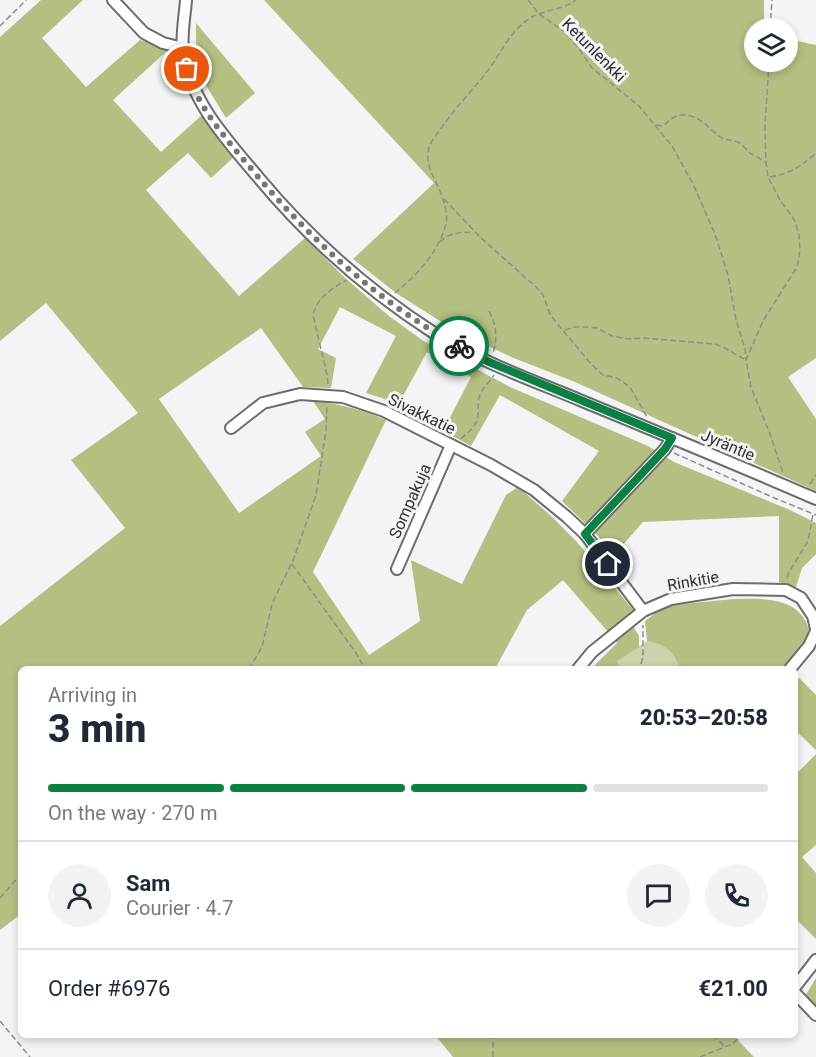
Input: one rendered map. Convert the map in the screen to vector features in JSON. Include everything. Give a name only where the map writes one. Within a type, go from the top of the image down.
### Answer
[{"type":"street","points":[[113,0],[144,33],[163,43],[183,48]]},
{"type":"street","name":"Jyräntie","points":[[186,0],[183,48],[187,69],[198,97],[214,124],[273,195],[312,235],[383,298],[436,334],[494,364],[816,499]]},
{"type":"street","name":"Sivakkatie","points":[[231,428],[263,403],[300,394],[343,397],[384,411],[491,465],[534,490],[585,534],[641,612]]},
{"type":"street","points":[[585,534],[665,449],[672,438]]},
{"type":"street","name":"Sompakuja","points":[[397,569],[453,446]]},
{"type":"street","name":"Rinkitie","points":[[580,666],[592,652],[641,612],[671,599],[733,590],[786,591]]},
{"type":"street","points":[[786,591],[801,598],[813,615],[816,630],[810,646],[793,666]]},
{"type":"street","points":[[798,983],[816,960]]},
{"type":"street","points":[[798,996],[816,1015]]},
{"type":"path","points":[[0,26],[26,0]]},
{"type":"path","name":"Ketunlenkki","points":[[528,0],[539,14],[565,32],[592,68],[639,106],[672,146],[693,184],[715,234],[728,275],[751,387],[789,487]]},
{"type":"path","points":[[438,245],[447,222],[443,198],[430,169],[428,158],[430,145],[452,112],[486,73],[520,27],[539,14],[563,8],[576,0]]},
{"type":"path","points":[[771,18],[772,0]]},
{"type":"path","points":[[564,330],[587,327],[597,328],[612,336],[628,339],[644,338],[715,344],[746,360],[763,321],[797,267],[800,250],[800,235],[795,220],[780,200],[768,177],[765,126],[768,72]]},
{"type":"path","points":[[655,124],[662,126],[677,116],[691,116],[700,119],[720,137],[741,144],[752,155],[766,162]]},
{"type":"path","points":[[768,177],[793,171],[816,153]]},
{"type":"path","points":[[443,198],[476,233],[536,287],[543,295],[550,314],[592,365],[603,375],[617,378],[630,387],[655,431]]},
{"type":"path","points":[[383,298],[404,286],[448,235],[476,233]]},
{"type":"path","points":[[251,666],[262,646],[272,603],[291,563],[316,495],[326,431],[328,396],[327,375],[313,315],[315,308],[326,294],[356,276]]},
{"type":"path","points":[[453,446],[476,424],[478,399],[481,391],[489,383],[494,364],[496,328],[489,311]]},
{"type":"path","points":[[665,449],[814,514],[808,541],[789,572],[785,584],[786,591]]},
{"type":"path","points":[[291,563],[363,666]]},
{"type":"path","points":[[641,612],[644,633],[641,664]]},
{"type":"path","points":[[0,898],[18,877]]},
{"type":"path","points":[[0,1021],[30,1057]]},
{"type":"path","points":[[493,1038],[493,1057]]},
{"type":"path","points":[[716,1038],[724,1047]]},
{"type":"path","points":[[700,1057],[732,1044],[739,1038]]},
{"type":"green space","points":[[41,0],[83,0],[42,38],[86,87],[140,40],[169,49],[113,100],[161,152],[202,115],[234,157],[211,178],[188,153],[146,190],[239,296],[305,238],[345,278],[389,316],[422,340],[510,387],[648,446],[674,462],[816,523],[816,554],[802,568],[796,587],[779,582],[779,516],[643,522],[621,547],[608,552],[599,537],[562,501],[599,451],[500,395],[471,446],[443,431],[471,377],[427,352],[398,405],[366,393],[396,336],[340,307],[318,349],[336,358],[331,388],[303,387],[261,328],[159,399],[239,513],[321,456],[305,432],[325,419],[313,401],[350,407],[386,420],[313,572],[369,655],[420,621],[411,560],[462,584],[506,495],[518,487],[577,542],[634,611],[608,632],[563,580],[527,610],[497,666],[18,666],[18,916],[0,930],[0,626],[125,528],[71,460],[138,413],[46,303],[0,341],[0,37]]},
{"type":"green space","points":[[264,0],[764,0],[764,18],[744,18],[744,72],[798,72],[798,41],[816,45],[816,358],[788,377],[816,419],[816,491],[575,382],[511,357],[451,328],[396,293],[353,259],[434,183]]},
{"type":"green space","points":[[196,23],[255,93],[226,118],[204,82],[196,55]]},
{"type":"green space","points":[[733,599],[778,601],[797,610],[809,629],[803,644],[785,666],[679,666],[668,650],[647,641],[645,621],[657,612],[673,605]]},
{"type":"green space","points":[[633,626],[639,636],[639,647],[617,661],[620,666],[594,666],[617,643],[615,640]]},
{"type":"green space","points":[[647,641],[668,650],[679,666],[620,666],[617,661]]},
{"type":"green space","points":[[798,679],[816,695],[816,750],[798,733]]},
{"type":"green space","points":[[816,754],[816,845],[802,857],[816,873],[816,939],[798,921],[798,772]]},
{"type":"green space","points":[[816,978],[816,1007],[805,996]]},
{"type":"green space","points":[[437,1038],[736,1038],[754,1057],[453,1057]]},
{"type":"way so far","points":[[187,69],[198,97],[214,124],[273,195],[312,235],[383,298],[436,334],[459,346]]},
{"type":"route","points":[[459,346],[498,366],[672,438],[665,449],[585,534],[608,564]]}]
